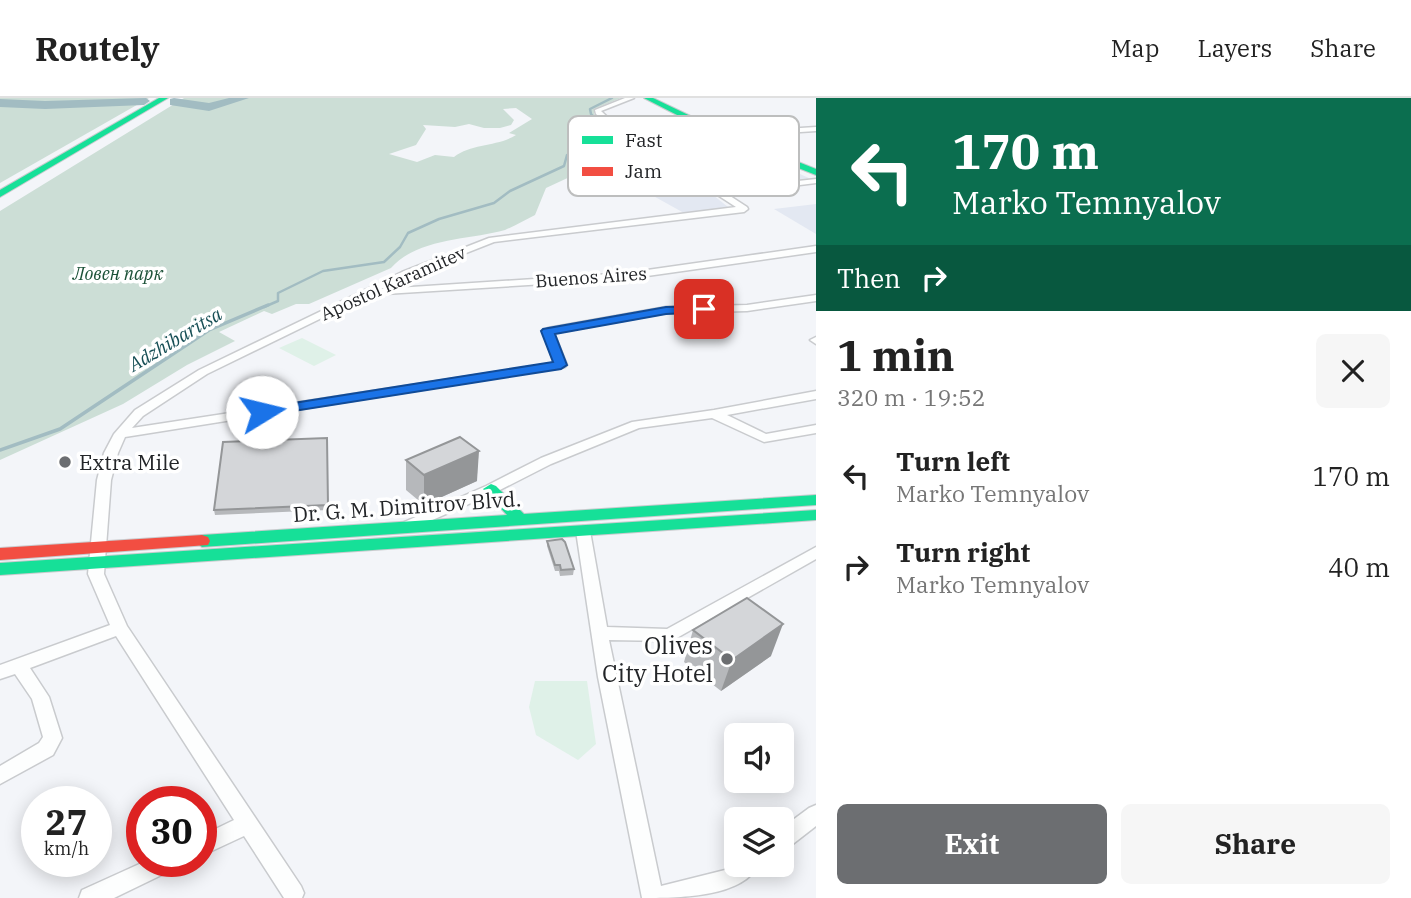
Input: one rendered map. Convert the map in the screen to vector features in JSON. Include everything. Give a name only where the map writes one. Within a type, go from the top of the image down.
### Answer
[{"type":"main road","points":[[0,194],[164,98]]},
{"type":"main road","points":[[647,98],[685,116]]},
{"type":"main road","points":[[799,166],[816,173]]},
{"type":"main road","points":[[491,489],[520,520]]},
{"type":"main road","name":"Dr. G. M. Dimitrov Blvd.","points":[[0,569],[96,556],[402,527],[816,500]]},
{"type":"main road","name":"Dr. G. M. Dimitrov Blvd.","points":[[0,554],[96,556],[583,531],[816,515]]},
{"type":"street","points":[[602,116],[598,110],[631,98]]},
{"type":"street","name":"Apostol Karamitev","points":[[96,556],[104,480],[111,453],[120,434],[139,412],[203,372],[405,274],[492,240],[744,209],[725,196]]},
{"type":"street","name":"Buenos Aires","points":[[365,294],[626,276],[816,249]]},
{"type":"street","points":[[120,434],[561,365],[548,331],[666,310],[747,308],[816,298]]},
{"type":"street","points":[[402,527],[491,489],[545,461],[636,425],[816,395]]},
{"type":"street","points":[[714,414],[764,438],[816,429]]},
{"type":"street","points":[[583,531],[598,633],[654,898],[733,877]]},
{"type":"street","points":[[598,633],[669,635],[816,552]]},
{"type":"street","points":[[96,556],[96,574],[120,628],[293,893]]},
{"type":"street","points":[[0,672],[120,628]]},
{"type":"street","points":[[0,776],[46,749],[53,737],[40,697],[18,665]]},
{"type":"street","points":[[794,830],[816,814]]},
{"type":"street","points":[[217,839],[248,824]]},
{"type":"street","points":[[90,898],[135,877]]},
{"type":"shaded area","points":[[799,174],[811,179],[799,180]]},
{"type":"shaded area","points":[[653,196],[714,196],[728,207],[684,213]]},
{"type":"shaded area","points":[[816,204],[816,234],[774,209]]},
{"type":"shaded area","points":[[302,338],[336,355],[314,366],[279,348]]},
{"type":"shaded area","points":[[535,681],[587,681],[596,744],[578,760],[536,735],[529,707]]},
{"type":"green space","points":[[0,98],[149,98],[0,183]]},
{"type":"green space","name":"Ловен парк","points":[[184,98],[621,98],[594,109],[596,116],[568,116],[568,178],[546,188],[535,215],[505,230],[429,245],[402,258],[391,268],[309,304],[296,304],[272,314],[264,311],[219,332],[235,341],[187,365],[123,404],[0,460],[0,211]],"holes":[[[516,108],[532,119],[509,133],[516,135],[501,142],[469,149],[454,157],[435,155],[417,162],[389,154],[416,145],[426,129],[423,125],[455,127],[469,124],[500,128],[511,125],[514,120],[503,109]]]},
{"type":"building","points":[[460,437],[479,451],[424,475],[406,460]]},
{"type":"building","points":[[327,438],[328,505],[214,510],[223,442]]},
{"type":"building","points":[[562,539],[574,569],[561,570],[560,565],[555,565],[547,541]]},
{"type":"building","points":[[747,598],[783,624],[732,660],[693,630]]},
{"type":"waterway","points":[[174,102],[209,107],[243,98]]},
{"type":"waterway","name":"Adzhibaritsa","points":[[593,116],[590,109],[612,98]]},
{"type":"waterway","points":[[0,103],[45,105],[144,101]]},
{"type":"waterway","name":"Adzhibaritsa","points":[[264,307],[278,301],[278,293],[323,271],[384,262],[400,247],[408,233],[439,219],[494,203],[510,191],[564,166],[568,154]]},
{"type":"waterway","name":"Adzhibaritsa","points":[[0,450],[60,429],[209,330],[268,305]]},
{"type":"traffic: fast","points":[[0,194],[164,98]]},
{"type":"traffic: fast","points":[[647,98],[684,116]]},
{"type":"traffic: fast","points":[[799,165],[816,172]]},
{"type":"traffic: fast","points":[[491,489],[520,520]]},
{"type":"traffic: fast","points":[[202,541],[816,500]]},
{"type":"traffic: fast","points":[[0,569],[816,515]]},
{"type":"traffic: jam","points":[[0,554],[202,541]]},
{"type":"place","name":"Extra Mile","points":[[65,462]]},
{"type":"place","name":"Olives City Hotel","points":[[727,659]]},
{"type":"route","points":[[262,412],[561,365],[548,331],[666,310],[704,309]]}]
